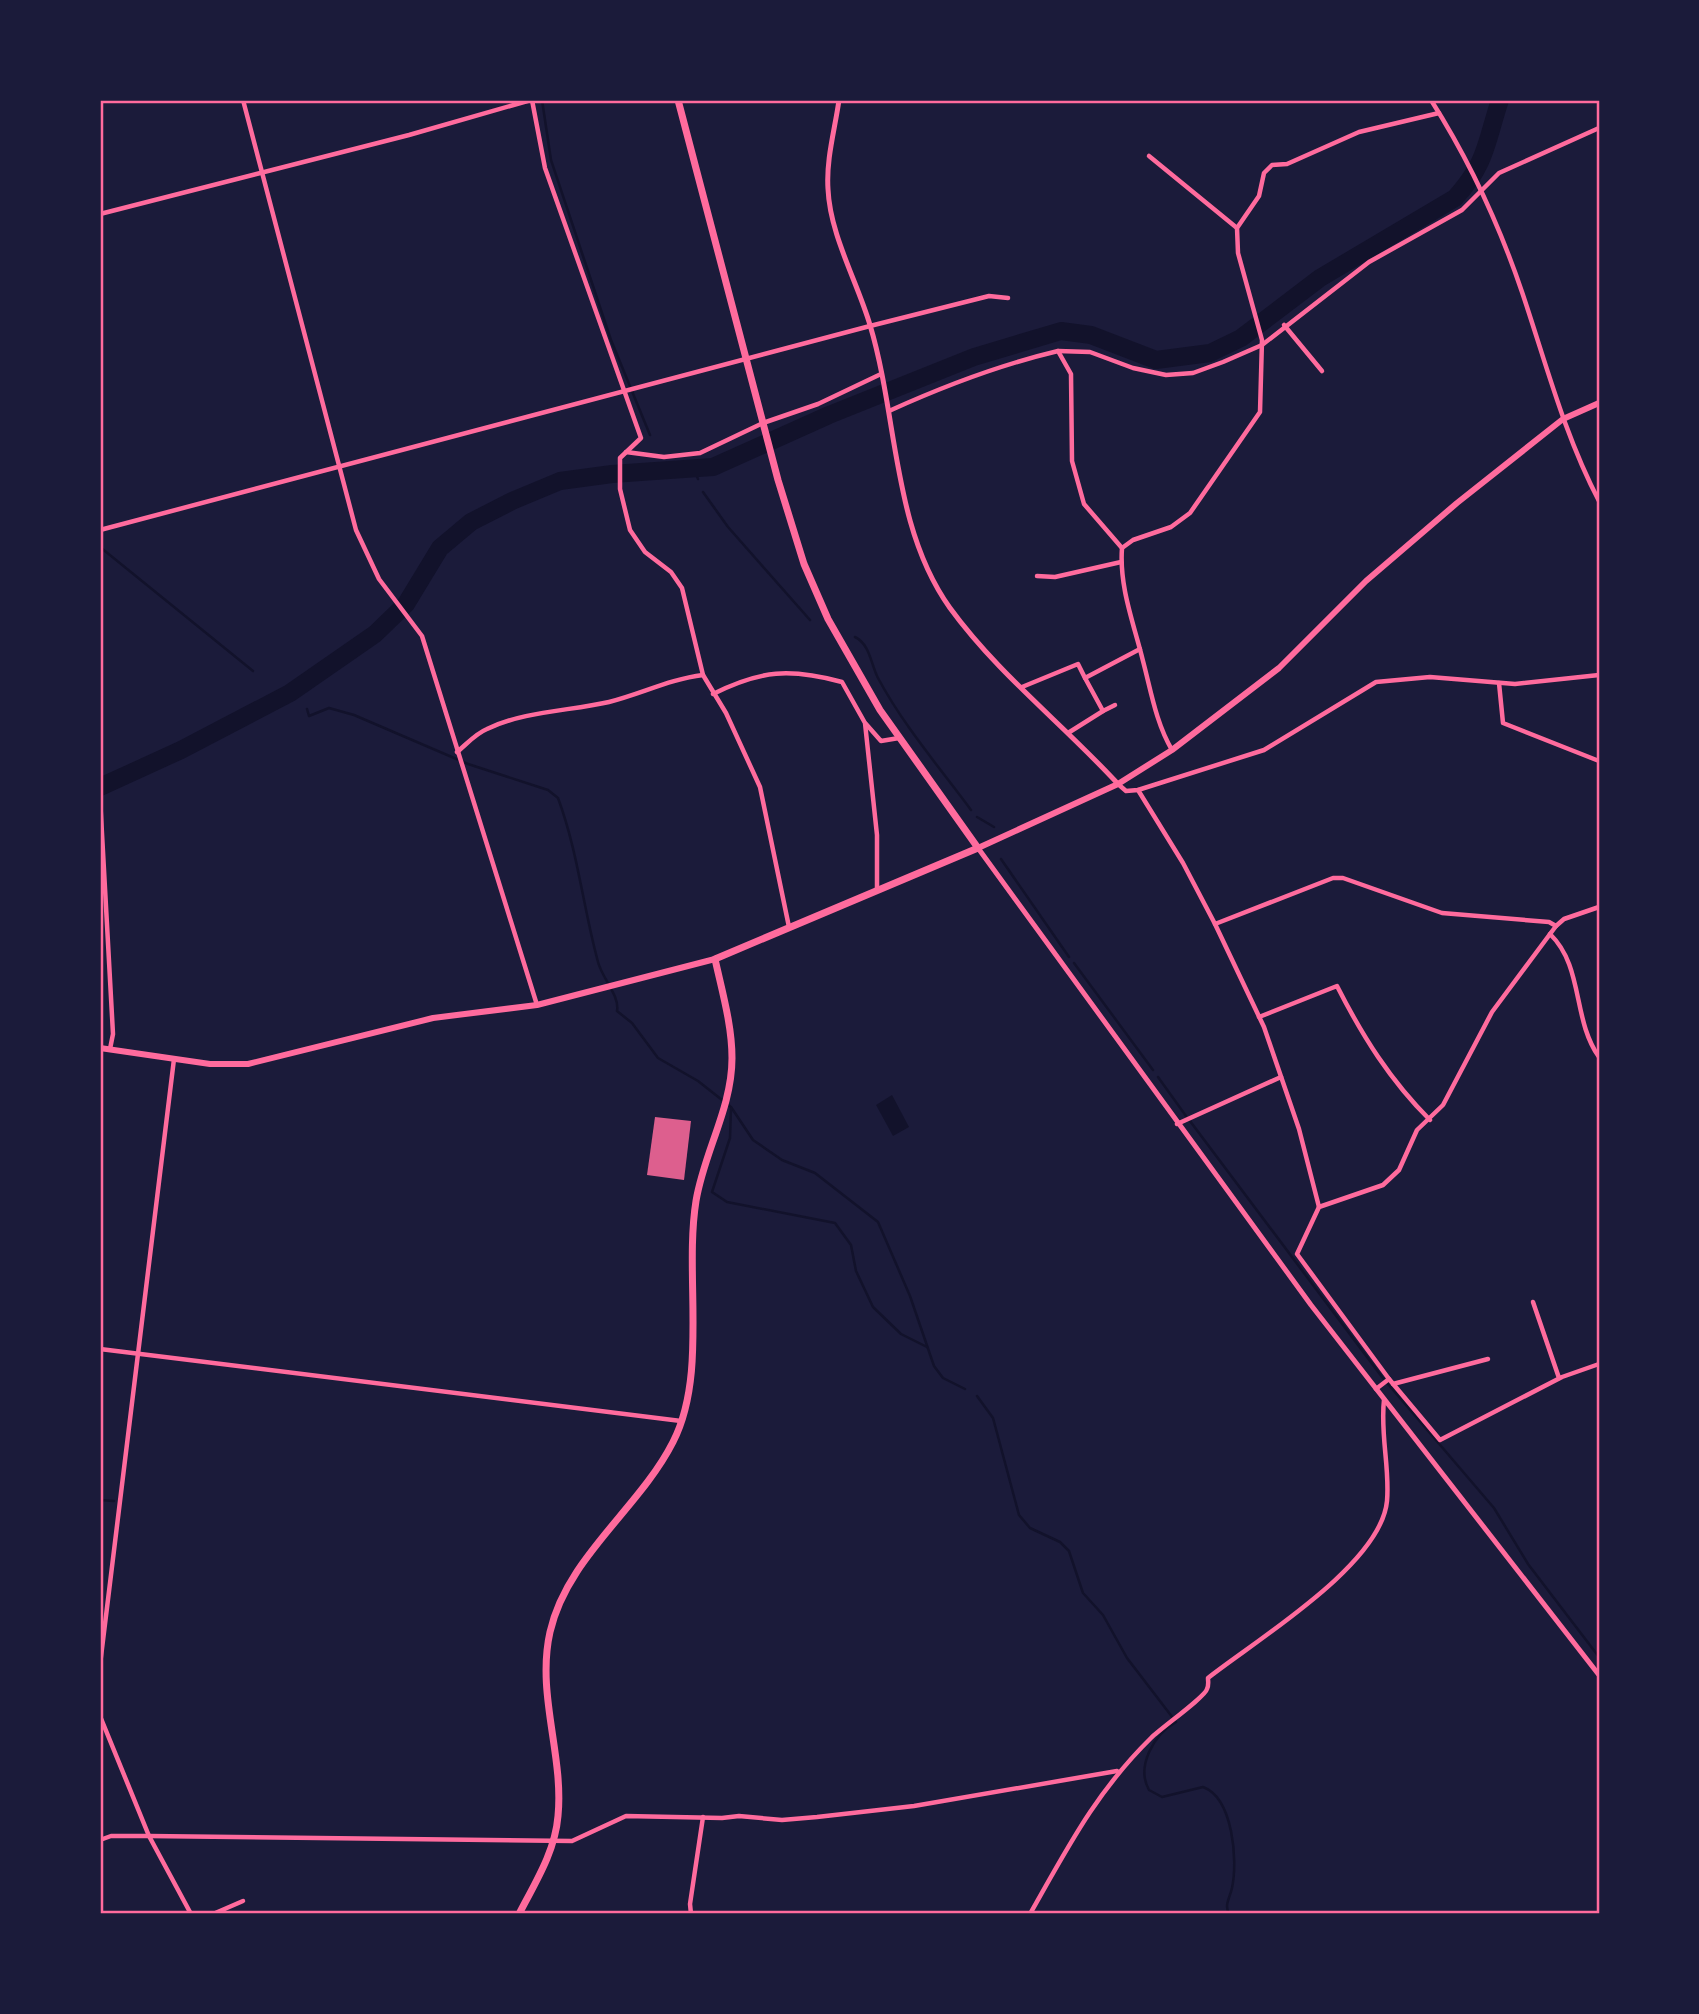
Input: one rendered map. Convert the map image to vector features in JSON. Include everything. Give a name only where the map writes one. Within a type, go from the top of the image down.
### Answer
[{"type":"main road","points":[[678,100],[763,424],[804,564],[828,619],[900,738],[978,848]]},
{"type":"main road","points":[[100,1048],[110,1046],[219,1065],[248,1064],[433,1018],[537,1005],[715,959],[978,848],[1118,784],[1172,750],[1279,668],[1366,581],[1563,419],[1599,403]]},
{"type":"main road","points":[[519,1914],[543,1868],[558,1817],[558,1786],[546,1673],[555,1615],[583,1564],[655,1471],[674,1441],[681,1421],[691,1355],[696,1198],[728,1097],[730,1035],[715,959]]},
{"type":"street","points":[[243,100],[356,530],[366,558],[422,636],[457,756],[537,1005]]},
{"type":"street","points":[[100,214],[532,100],[545,169],[622,392],[641,438],[620,458],[620,489],[630,530],[637,543],[671,572],[682,588],[703,675],[745,750],[760,787],[789,927]]},
{"type":"street","points":[[839,100],[828,190],[831,211],[870,326],[908,514],[930,574],[950,608],[975,639],[1126,791],[1138,790],[1264,750],[1377,682],[1430,677],[1499,683],[1599,674]]},
{"type":"street","points":[[1431,100],[1468,162],[1481,190],[1514,269],[1563,419],[1599,501]]},
{"type":"street","points":[[1122,548],[1133,540],[1171,527],[1190,513],[1256,421],[1263,403],[1262,342],[1238,253],[1237,228],[1258,196],[1264,173],[1272,165],[1287,164],[1359,132],[1439,113]]},
{"type":"street","points":[[888,409],[962,379],[1015,361],[1058,351],[1090,352],[1143,371],[1175,375],[1205,369],[1262,342],[1369,262],[1444,222],[1499,173],[1599,128]]},
{"type":"street","points":[[1149,156],[1237,228]]},
{"type":"street","points":[[100,530],[870,326],[989,296],[1007,298]]},
{"type":"street","points":[[1284,325],[1322,371]]},
{"type":"street","points":[[1058,351],[1071,374],[1072,461],[1084,504],[1122,548],[1121,562],[1140,649],[1161,727],[1172,750]]},
{"type":"street","points":[[626,452],[664,457],[700,453],[763,424],[882,377]]},
{"type":"street","points":[[1037,576],[1055,577],[1121,562]]},
{"type":"street","points":[[1085,678],[1140,649]]},
{"type":"street","points":[[1022,687],[1078,664],[1103,711]]},
{"type":"street","points":[[713,694],[742,680],[778,671],[812,674],[842,681],[865,723],[881,741],[900,738]]},
{"type":"street","points":[[457,756],[489,727],[549,712],[608,702],[642,693],[669,681],[703,675]]},
{"type":"street","points":[[1499,683],[1503,723],[1599,761]]},
{"type":"street","points":[[1068,733],[1115,705]]},
{"type":"street","points":[[865,723],[877,835],[877,889]]},
{"type":"street","points":[[1138,790],[1183,863],[1215,924],[1259,1017],[1299,1129],[1319,1207],[1297,1254],[1386,1381],[1393,1384],[1440,1440],[1558,1375],[1599,1364]]},
{"type":"street","points":[[100,797],[113,1034],[110,1046]]},
{"type":"street","points":[[978,848],[1177,1124],[1384,1400],[1599,1675]]},
{"type":"street","points":[[1215,924],[1333,878],[1343,878],[1442,913],[1556,926]]},
{"type":"street","points":[[1319,1207],[1383,1185],[1399,1170],[1418,1129],[1430,1120],[1462,1072],[1492,1012],[1556,926],[1564,919],[1599,907]]},
{"type":"street","points":[[1550,934],[1568,956],[1585,1031],[1599,1057]]},
{"type":"street","points":[[1259,1017],[1337,986],[1366,1042],[1399,1089],[1430,1120]]},
{"type":"street","points":[[100,1665],[174,1059]]},
{"type":"street","points":[[1177,1124],[1281,1077]]},
{"type":"street","points":[[1533,1302],[1558,1375]]},
{"type":"street","points":[[100,1349],[681,1421]]},
{"type":"street","points":[[1393,1384],[1488,1359]]},
{"type":"street","points":[[1376,1389],[1386,1381]]},
{"type":"street","points":[[1030,1914],[1080,1824],[1117,1771],[1170,1719],[1208,1690],[1208,1678],[1324,1590],[1364,1550],[1375,1534],[1387,1502],[1382,1418],[1384,1400]]},
{"type":"street","points":[[100,1716],[149,1836],[191,1914]]},
{"type":"street","points":[[100,1840],[111,1836],[149,1836],[553,1840],[584,1837],[626,1816],[782,1819],[914,1807],[1117,1771]]},
{"type":"street","points":[[691,1914],[690,1904],[703,1817]]},
{"type":"street","points":[[214,1914],[243,1901]]},
{"type":"shaded area","points":[[892,1095],[909,1127],[893,1136],[876,1105]]},
{"type":"building","points":[[655,1117],[691,1121],[684,1180],[647,1175]]},
{"type":"waterway","points":[[542,100],[551,160],[611,340],[650,435]]},
{"type":"waterway","points":[[100,787],[181,750],[290,693],[375,634],[406,604],[440,548],[471,522],[560,481],[612,474],[713,467],[829,415],[974,357],[1061,331],[1091,335],[1156,360],[1210,353],[1241,338],[1320,278],[1455,198],[1480,163],[1500,100]]},
{"type":"waterway","points":[[694,470],[698,479]]},
{"type":"waterway","points":[[703,492],[728,527],[810,620]]},
{"type":"waterway","points":[[100,547],[253,671]]},
{"type":"waterway","points":[[855,637],[867,650],[878,678],[899,713],[971,810]]},
{"type":"waterway","points":[[307,709],[309,716],[329,708],[354,715],[468,764],[548,790],[558,798],[571,839],[598,962],[616,999],[617,1011],[632,1023],[658,1058],[698,1081],[731,1107],[753,1140],[782,1160],[815,1173],[878,1222],[910,1296],[934,1366],[943,1378],[965,1389]]},
{"type":"waterway","points":[[977,817],[994,827]]},
{"type":"waterway","points":[[1001,859],[1069,957]]},
{"type":"waterway","points":[[1074,963],[1153,1070]]},
{"type":"waterway","points":[[1158,1077],[1186,1116]]},
{"type":"waterway","points":[[731,1108],[730,1138],[712,1192],[727,1202],[835,1223],[851,1245],[856,1271],[873,1307],[901,1334],[927,1347]]},
{"type":"waterway","points":[[1190,1121],[1382,1377],[1494,1508],[1528,1564],[1599,1657]]},
{"type":"waterway","points":[[977,1396],[993,1418],[1019,1515],[1030,1528],[1060,1542],[1069,1551],[1083,1593],[1103,1615],[1127,1658],[1176,1722],[1160,1735],[1149,1752],[1144,1772],[1149,1790],[1162,1797],[1203,1787],[1213,1793],[1221,1803],[1227,1816],[1233,1847],[1234,1876],[1227,1904],[1229,1914]]},
{"type":"waterway","points":[[100,1500],[114,1501]]}]
